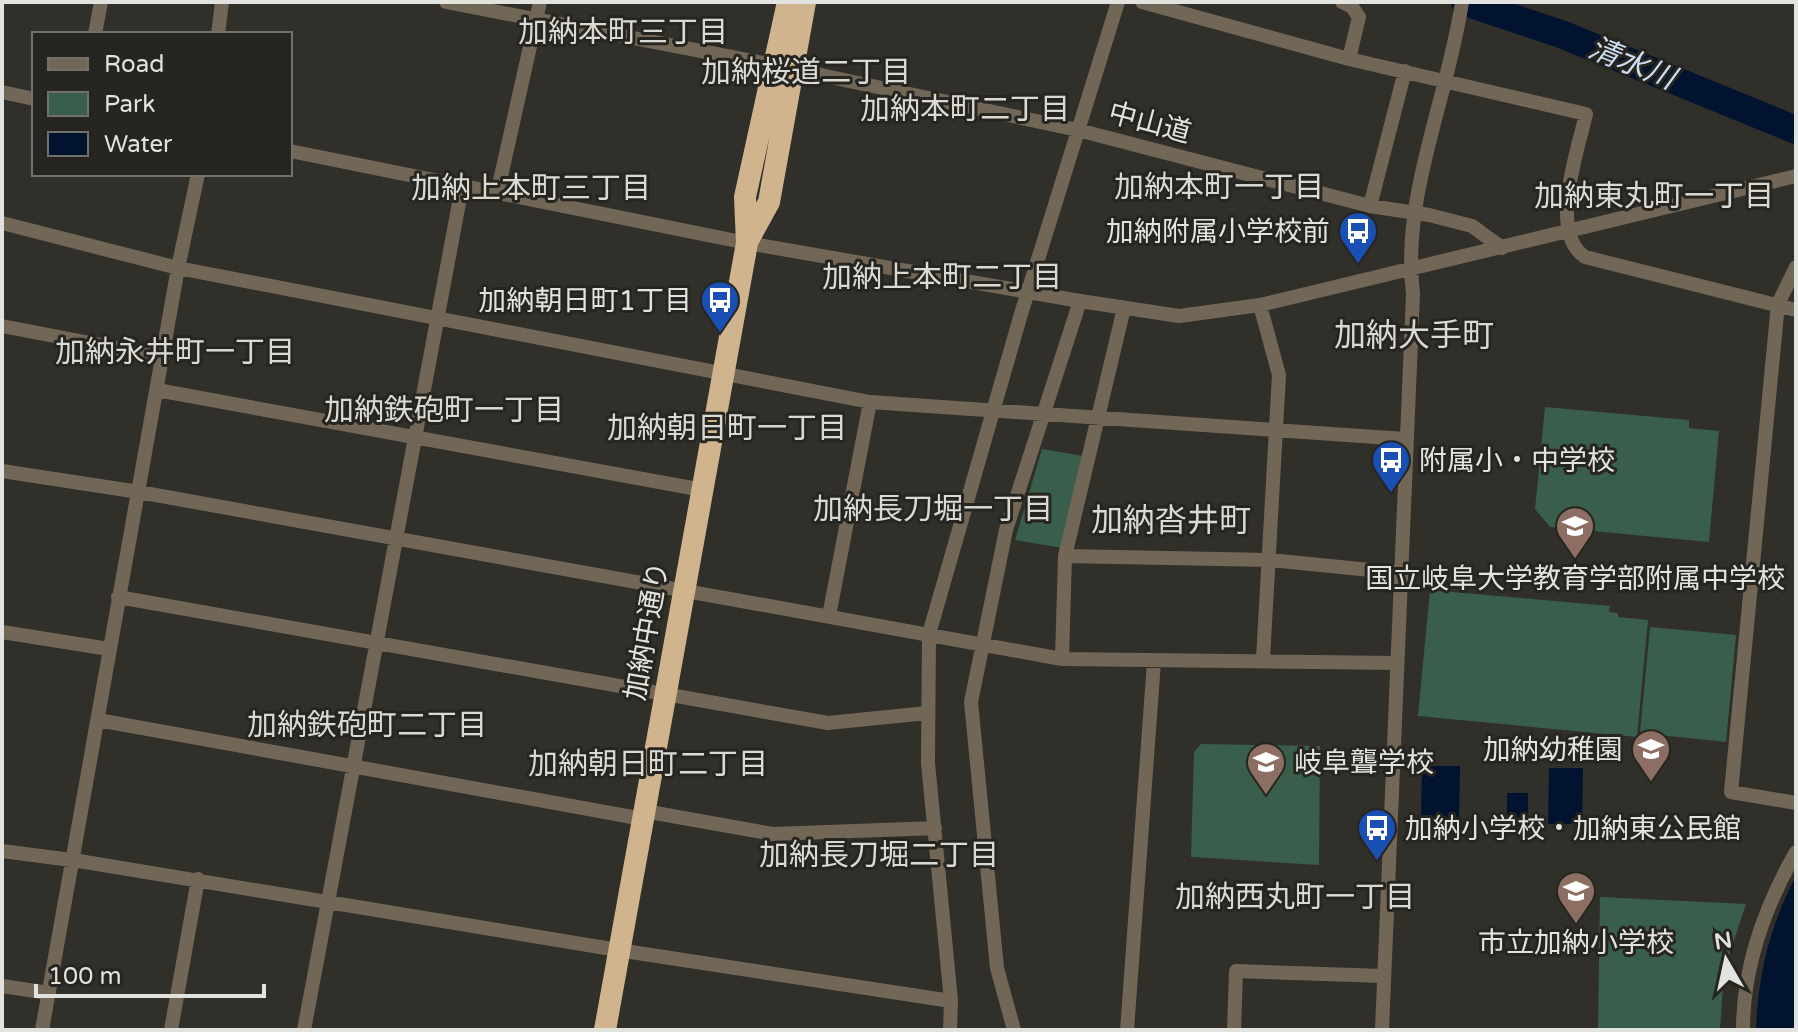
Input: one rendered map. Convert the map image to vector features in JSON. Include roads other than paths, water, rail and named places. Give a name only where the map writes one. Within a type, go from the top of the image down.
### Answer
[{"type":"highway","name":"加納中通り","points":[[605,1030],[747,243],[769,202],[788,2]]},
{"type":"highway","name":"加納中通り","points":[[784,67],[805,2]]},
{"type":"street","points":[[95,32],[101,2]]},
{"type":"street","points":[[218,32],[222,2]]},
{"type":"street","name":"中山道","points":[[446,2],[536,22],[784,67],[1078,130],[1370,206],[1472,226],[1502,248]]},
{"type":"street","points":[[497,194],[540,2]]},
{"type":"street","points":[[950,1030],[951,1001],[927,713],[929,634],[993,409],[1118,2]]},
{"type":"street","points":[[1142,2],[1349,59],[1586,114],[1566,212],[1566,231],[1577,251],[1585,257],[1796,310]]},
{"type":"street","points":[[1342,2],[1352,7],[1359,17],[1349,59]]},
{"type":"street","points":[[1382,1030],[1413,294],[1410,270],[1416,213],[1462,2]]},
{"type":"street","points":[[1370,206],[1405,71]]},
{"type":"street","points":[[2,92],[32,99]]},
{"type":"street","points":[[292,151],[747,243],[1179,316],[1260,305],[1796,176]]},
{"type":"street","points":[[42,1030],[118,597],[198,176]]},
{"type":"street","points":[[304,1030],[462,187]]},
{"type":"street","points":[[2,223],[178,268],[870,402],[1405,439]]},
{"type":"street","points":[[1796,267],[1778,304],[1731,792],[1796,803]]},
{"type":"street","points":[[1014,1030],[997,968],[971,702],[1006,530],[1080,301]]},
{"type":"street","points":[[1260,305],[1279,375],[1263,659]]},
{"type":"street","points":[[1062,659],[1065,556],[1124,308]]},
{"type":"street","points":[[2,326],[163,357]]},
{"type":"street","points":[[157,390],[703,490]]},
{"type":"street","points":[[829,616],[870,402]]},
{"type":"street","points":[[2,471],[139,492],[1062,659],[1397,663]]},
{"type":"street","points":[[1065,556],[1270,560],[1400,573]]},
{"type":"street","points":[[118,597],[828,723],[927,713]]},
{"type":"street","points":[[2,632],[109,649]]},
{"type":"street","points":[[1127,1030],[1154,662]]},
{"type":"street","points":[[98,720],[643,815],[773,834],[935,828]]},
{"type":"street","points":[[2,851],[198,879],[618,950],[951,1001]]},
{"type":"street","points":[[1743,1030],[1758,935],[1770,900],[1796,852]]},
{"type":"street","points":[[171,1030],[198,879]]},
{"type":"street","points":[[1234,1030],[1236,971],[1384,976]]},
{"type":"street","points":[[2,986],[49,993]]},
{"type":"water","points":[[1422,766],[1460,766],[1459,821],[1421,820]]},
{"type":"water","points":[[1549,768],[1583,768],[1582,824],[1548,824]]},
{"type":"water","points":[[1507,793],[1528,793],[1528,827],[1507,826]]},
{"type":"water","points":[[1796,876],[1796,1030],[1756,1030],[1759,989],[1767,950]]},
{"type":"waterway","name":"清水川","points":[[1465,2],[1561,34],[1796,130]]},
{"type":"place","name":"加納附属小学校前","points":[[1358,265]]},
{"type":"place","name":"加納朝日町1丁目","points":[[720,334]]},
{"type":"place","name":"附属小・中学校","points":[[1391,494]]},
{"type":"place","name":"国立岐阜大学教育学部附属中学校","points":[[1575,560]]},
{"type":"place","name":"加納幼稚園","points":[[1651,783]]},
{"type":"place","name":"岐阜聾学校","points":[[1266,796]]},
{"type":"place","name":"加納小学校・加納東公民館","points":[[1377,862]]},
{"type":"place","name":"市立加納小学校","points":[[1576,925]]},
{"type":"district","name":"加納本町三丁目","points":[[623,32]]},
{"type":"district","name":"加納桜道二丁目","points":[[806,72]]},
{"type":"district","name":"加納本町二丁目","points":[[965,109]]},
{"type":"district","name":"加納本町一丁目","points":[[1219,187]]},
{"type":"district","name":"加納上本町三丁目","points":[[531,188]]},
{"type":"district","name":"加納東丸町一丁目","points":[[1654,196]]},
{"type":"district","name":"加納上本町二丁目","points":[[942,277]]},
{"type":"district","name":"加納大手町","points":[[1414,335]]},
{"type":"district","name":"加納永井町一丁目","points":[[175,352]]},
{"type":"district","name":"加納鉄砲町一丁目","points":[[444,410]]},
{"type":"district","name":"加納朝日町一丁目","points":[[727,428]]},
{"type":"district","name":"加納長刀堀一丁目","points":[[933,509]]},
{"type":"district","name":"加納沓井町","points":[[1171,520]]},
{"type":"district","name":"加納鉄砲町二丁目","points":[[367,725]]},
{"type":"district","name":"加納朝日町二丁目","points":[[648,764]]},
{"type":"district","name":"加納長刀堀二丁目","points":[[879,855]]},
{"type":"district","name":"加納西丸町一丁目","points":[[1295,897]]}]
